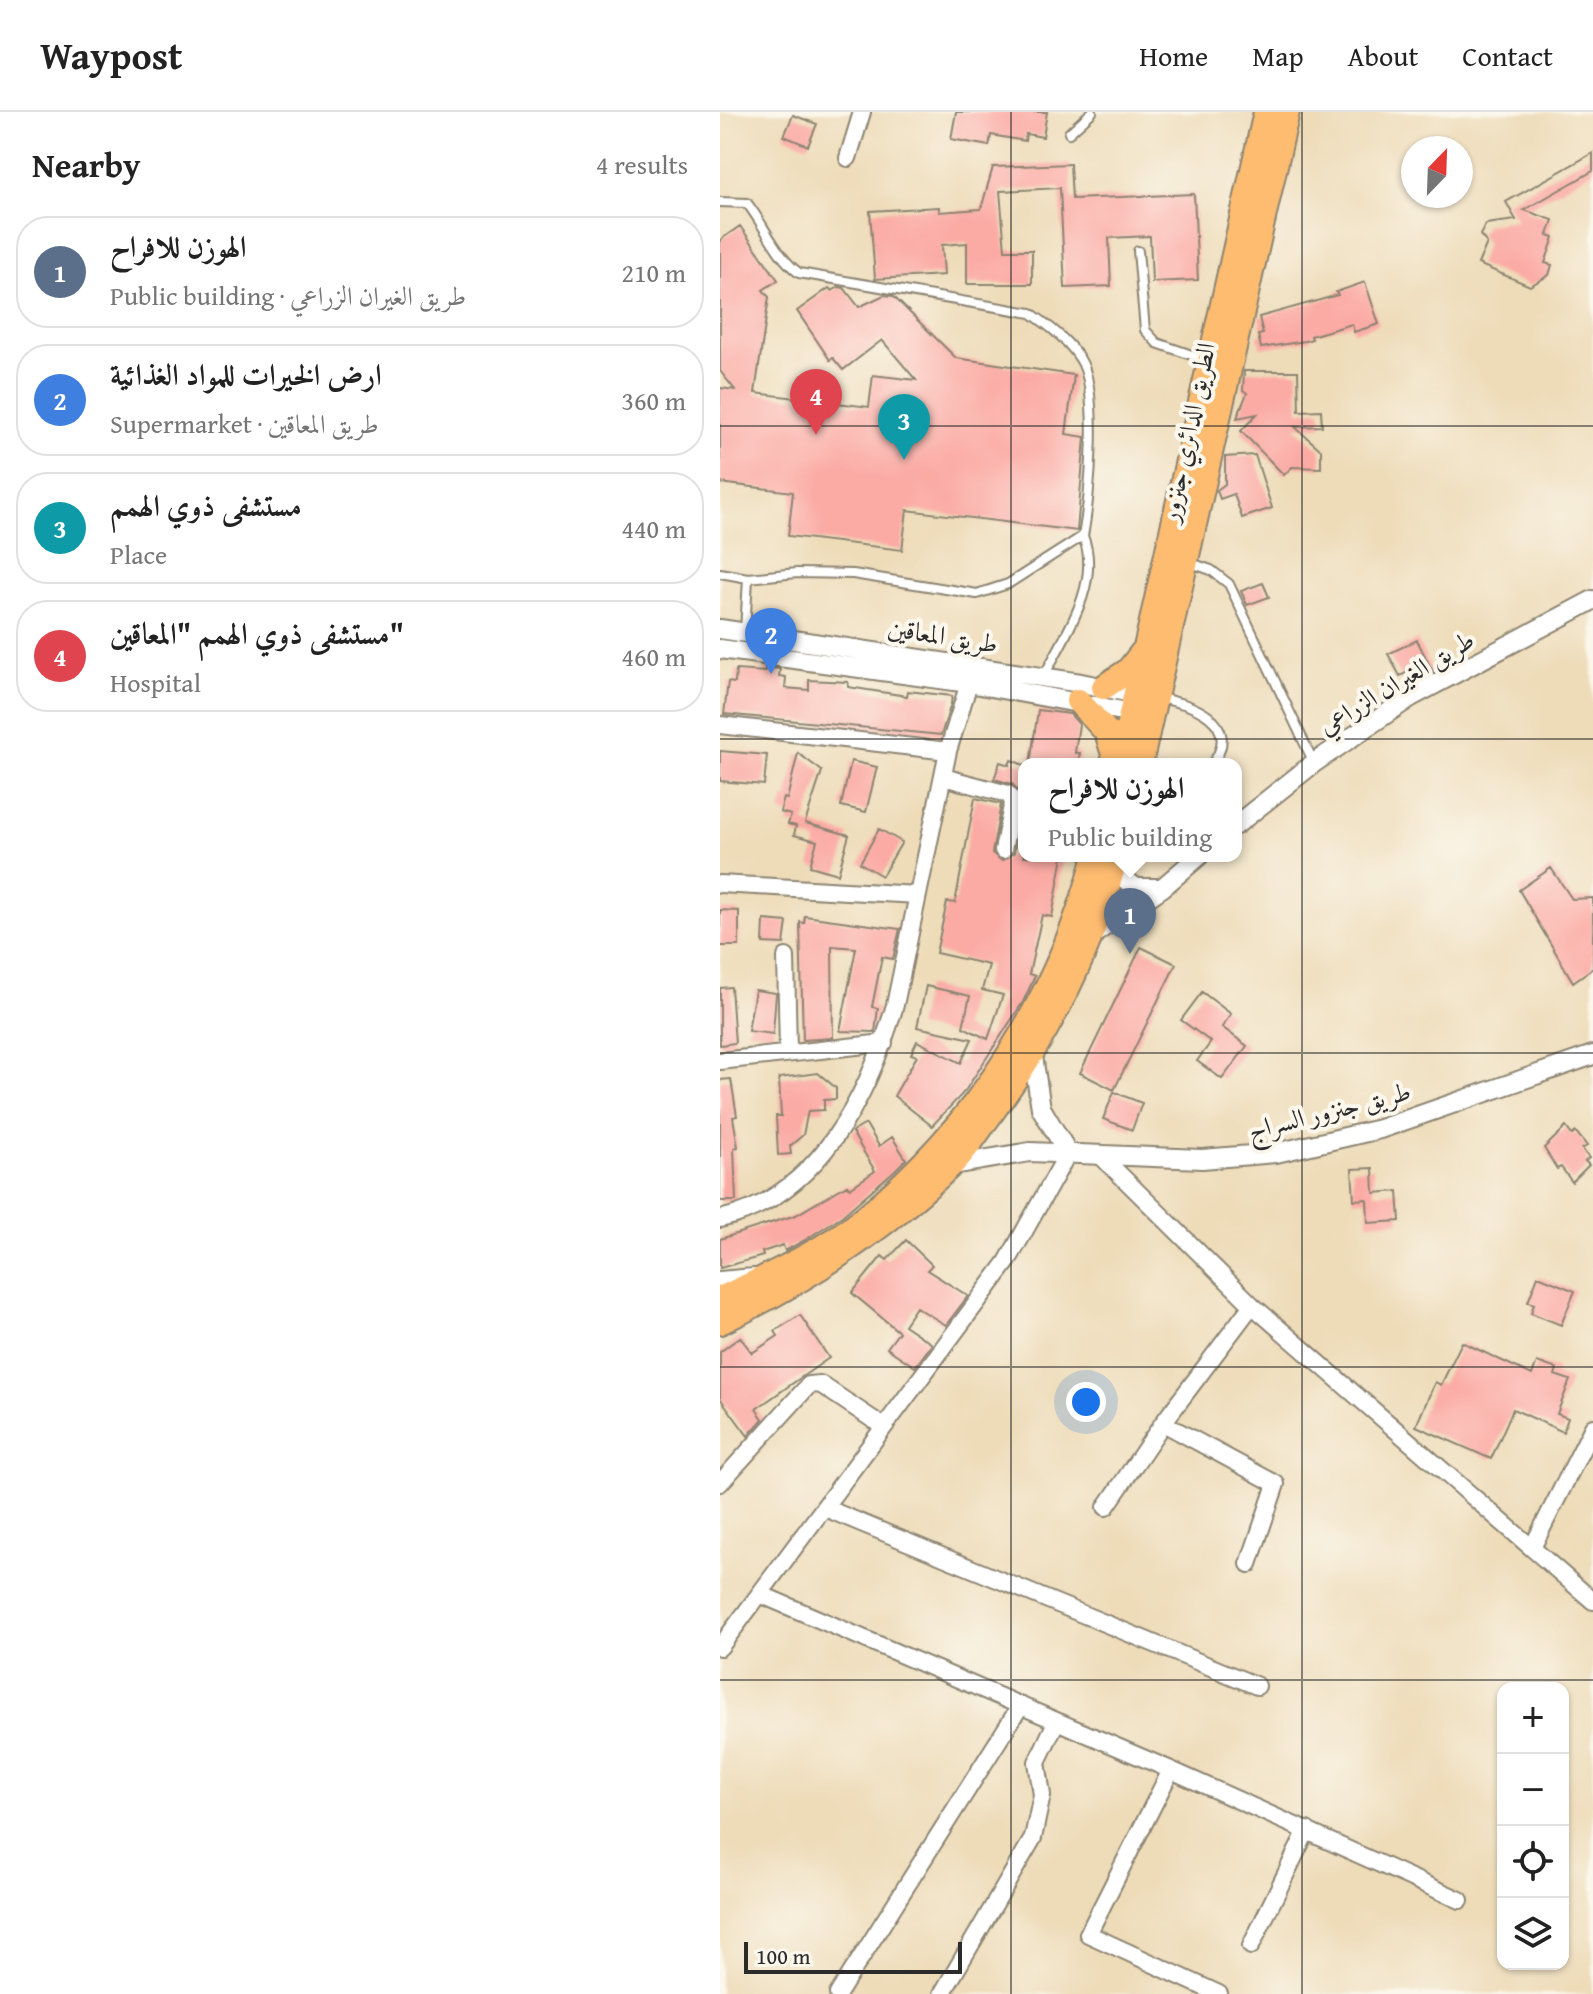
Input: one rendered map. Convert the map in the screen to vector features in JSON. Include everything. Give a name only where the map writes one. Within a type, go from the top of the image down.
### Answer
[{"type":"main road","name":"الطريق الدائري جنزور","points":[[1140,758],[1145,647],[1266,112]]},
{"type":"main road","name":"الطريق الدائري جنزور","points":[[1121,758],[1144,705],[1187,562],[1287,112]]},
{"type":"main road","points":[[1104,687],[1128,671],[1145,647]]},
{"type":"main road","points":[[1078,701],[1107,732],[1116,758]]},
{"type":"main road","points":[[720,1299],[772,1275],[862,1220],[934,1154],[987,1087],[1035,1015],[1107,862]]},
{"type":"main road","points":[[720,1322],[817,1270],[868,1235],[952,1165],[1033,1056],[1091,936],[1108,862]]},
{"type":"street","points":[[848,158],[862,112]]},
{"type":"street","name":"طريق الغيران الزراعي","points":[[1242,820],[1314,763],[1411,697],[1593,600]]},
{"type":"street","name":"طريق المعاقين","points":[[720,629],[1104,687],[1144,705]]},
{"type":"street","name":"طريق المعاقين","points":[[720,649],[1078,701],[1144,705]]},
{"type":"street","points":[[720,1219],[742,1214],[789,1189],[809,1171],[841,1129],[884,1043],[948,751],[969,683]]},
{"type":"street","points":[[720,725],[948,751]]},
{"type":"street","points":[[943,777],[1008,794],[1013,801],[1003,850]]},
{"type":"street","points":[[1112,862],[1121,876],[1136,888],[1163,887]]},
{"type":"street","points":[[1091,936],[1163,887],[1192,862]]},
{"type":"street","points":[[720,884],[918,895]]},
{"type":"street","points":[[786,957],[788,1052]]},
{"type":"street","points":[[720,1061],[884,1043]]},
{"type":"street","points":[[720,1647],[762,1595],[1007,1262],[1068,1153],[1041,1108],[1033,1056]]},
{"type":"street","name":"طريق جنزور السراج","points":[[952,1165],[1011,1153],[1214,1159],[1276,1153],[1380,1129],[1592,1060]]},
{"type":"street","points":[[1099,1154],[1252,1305],[1593,1601]]},
{"type":"street","points":[[720,1280],[772,1275]]},
{"type":"street","points":[[1106,1507],[1163,1423],[1252,1305]]},
{"type":"street","points":[[720,1483],[809,1385],[820,1384],[884,1427]]},
{"type":"street","points":[[1163,1423],[1276,1484],[1249,1564]]},
{"type":"street","points":[[1532,1548],[1593,1427]]},
{"type":"street","points":[[825,1508],[1257,1686]]},
{"type":"street","points":[[762,1595],[1019,1708],[1171,1770],[1460,1900]]},
{"type":"street","points":[[838,1994],[1019,1708]]},
{"type":"street","points":[[942,1994],[1033,1838],[1042,1795],[1037,1762],[1056,1722]]},
{"type":"street","points":[[1171,1770],[1088,1934],[1219,1994]]},
{"type":"street","points":[[1251,1946],[1307,1830]]},
{"type":"lane","points":[[1069,133],[1092,112]]},
{"type":"lane","points":[[720,202],[747,203],[770,234],[783,261],[799,273],[1031,313],[1057,332],[1082,361],[1093,432],[1083,536],[1090,553],[1090,568],[1077,611],[1044,677]]},
{"type":"lane","points":[[1138,251],[1145,330],[1157,343],[1210,362]]},
{"type":"lane","points":[[720,573],[748,578],[797,573],[853,574],[977,594],[1008,584],[1083,536]]},
{"type":"lane","points":[[1187,562],[1211,570],[1229,584],[1314,763]]},
{"type":"lane","points":[[745,632],[748,578]]},
{"type":"lane","points":[[1144,705],[1177,700],[1205,711],[1218,724],[1221,744],[1215,758]]},
{"type":"building","points":[[956,112],[1047,112],[1043,137],[1026,134],[1025,141],[991,135],[989,146],[951,139]]},
{"type":"building","points":[[793,115],[817,124],[808,146],[784,136]]},
{"type":"building","points":[[1593,153],[1593,171],[1524,210],[1553,220],[1548,235],[1554,237],[1545,263],[1552,265],[1549,275],[1530,286],[1478,264],[1487,243],[1480,235],[1486,224],[1516,220],[1506,202]]},
{"type":"building","points":[[1070,164],[1072,199],[1194,194],[1198,280],[1152,282],[1150,236],[1109,238],[1111,286],[1065,288],[1060,188],[1000,191],[1005,250],[1032,250],[1032,284],[967,284],[967,243],[942,245],[944,275],[875,279],[870,211],[939,207],[939,212],[981,209],[993,167]]},
{"type":"building","points":[[740,226],[778,280],[763,290],[769,297],[755,393],[869,407],[873,375],[916,380],[882,340],[843,370],[833,358],[830,360],[797,311],[829,288],[832,291],[844,288],[859,307],[884,295],[893,296],[956,358],[1074,375],[1066,434],[1085,437],[1077,531],[907,510],[902,550],[788,536],[793,492],[720,483],[720,388],[735,390],[720,371],[720,240]]},
{"type":"building","points":[[1365,282],[1379,324],[1354,332],[1352,324],[1311,336],[1312,339],[1305,341],[1261,348],[1258,335],[1263,334],[1259,317],[1338,295],[1336,292]]},
{"type":"building","points":[[1244,371],[1298,371],[1299,411],[1321,410],[1322,426],[1295,427],[1321,450],[1321,468],[1292,467],[1284,475],[1241,431],[1257,414],[1237,418],[1247,393],[1243,390]]},
{"type":"building","points":[[1255,455],[1272,508],[1242,518],[1234,494],[1220,499],[1217,490],[1225,484],[1225,457]]},
{"type":"building","points":[[1263,583],[1269,597],[1247,605],[1241,591]]},
{"type":"building","points":[[1417,640],[1433,672],[1419,679],[1414,669],[1400,676],[1388,654]]},
{"type":"building","points":[[765,667],[780,669],[779,676],[786,677],[785,688],[809,690],[809,680],[848,682],[848,687],[907,696],[908,691],[952,696],[951,704],[941,735],[724,714],[728,682],[735,683],[736,670],[765,672]]},
{"type":"building","points":[[1038,710],[1070,714],[1079,724],[1075,753],[1080,753],[1079,758],[1031,758]]},
{"type":"building","points":[[720,751],[767,755],[764,785],[720,781]]},
{"type":"building","points":[[798,753],[822,771],[805,823],[849,835],[838,874],[810,866],[817,841],[794,835],[796,826],[788,824],[791,815],[780,812],[784,798],[787,799]]},
{"type":"building","points":[[1011,760],[1018,763],[1018,791],[1012,784],[994,779],[1000,762],[1009,765]]},
{"type":"building","points":[[851,761],[877,767],[866,812],[841,806]]},
{"type":"building","points":[[975,798],[1001,804],[992,853],[1002,861],[1014,853],[1018,831],[1018,862],[1062,862],[1052,917],[1042,915],[1029,974],[1035,976],[1023,1002],[965,1091],[932,1126],[894,1096],[917,1056],[911,1054],[917,1041],[961,1063],[972,1039],[917,1027],[926,986],[970,996],[963,1027],[988,1039],[1003,995],[982,990],[989,965],[936,953],[947,902],[955,903]]},
{"type":"building","points":[[879,829],[902,842],[882,876],[860,863]]},
{"type":"building","points":[[1551,868],[1572,899],[1593,898],[1593,968],[1573,982],[1519,890]]},
{"type":"building","points":[[720,910],[739,911],[739,946],[720,946]]},
{"type":"building","points":[[805,916],[900,929],[893,959],[882,957],[872,1007],[878,1008],[875,1032],[840,1031],[856,948],[832,946],[833,1038],[803,1040],[800,922],[804,923]]},
{"type":"building","points":[[764,920],[787,922],[784,944],[763,943]]},
{"type":"building","points":[[1141,947],[1176,964],[1114,1090],[1080,1073]]},
{"type":"building","points":[[731,987],[735,1043],[720,1045],[720,988]]},
{"type":"building","points":[[755,990],[776,993],[773,1034],[748,1031]]},
{"type":"building","points":[[1202,992],[1231,1014],[1222,1027],[1247,1046],[1222,1079],[1197,1061],[1211,1042],[1181,1020]]},
{"type":"building","points":[[818,1073],[836,1088],[836,1099],[824,1100],[824,1110],[808,1111],[803,1135],[790,1146],[791,1154],[778,1155],[776,1116],[781,1116],[779,1078]]},
{"type":"building","points":[[731,1079],[737,1116],[733,1117],[738,1147],[734,1148],[736,1201],[720,1201],[720,1080]]},
{"type":"building","points":[[1114,1092],[1142,1103],[1132,1130],[1103,1119]]},
{"type":"building","points":[[866,1124],[879,1146],[892,1137],[906,1159],[842,1216],[805,1240],[785,1251],[783,1245],[762,1252],[763,1256],[720,1268],[720,1239],[796,1215],[847,1185],[850,1188],[875,1171],[852,1132]]},
{"type":"building","points":[[1566,1127],[1572,1135],[1576,1132],[1587,1146],[1582,1149],[1589,1158],[1585,1161],[1589,1165],[1572,1182],[1561,1167],[1557,1169],[1544,1148]]},
{"type":"building","points":[[1373,1168],[1374,1193],[1398,1191],[1400,1221],[1368,1223],[1367,1199],[1354,1200],[1352,1169]]},
{"type":"building","points":[[906,1240],[932,1265],[927,1270],[968,1296],[946,1325],[916,1307],[904,1325],[932,1344],[915,1367],[887,1348],[899,1332],[852,1293],[882,1256],[887,1260]]},
{"type":"building","points":[[1538,1276],[1575,1291],[1561,1325],[1531,1313],[1534,1304],[1528,1302]]},
{"type":"building","points":[[800,1315],[829,1358],[756,1409],[763,1419],[748,1436],[720,1398],[720,1352],[740,1337],[752,1353],[778,1336],[775,1331]]},
{"type":"building","points":[[1462,1342],[1532,1375],[1537,1362],[1557,1369],[1555,1375],[1570,1380],[1557,1414],[1568,1418],[1563,1432],[1513,1409],[1491,1459],[1416,1426],[1435,1382],[1441,1385]]},
{"type":"place","name":"مستشفى ذوي الهمم \"المعاقين\"","points":[[816,435]]},
{"type":"place","name":"مستشفى ذوي الهمم","points":[[904,460]]},
{"type":"place","name":"ارض الخيرات للمواد الغذائية","points":[[771,674]]},
{"type":"place","name":"الهوزن للافراح","points":[[1130,954]]}]
